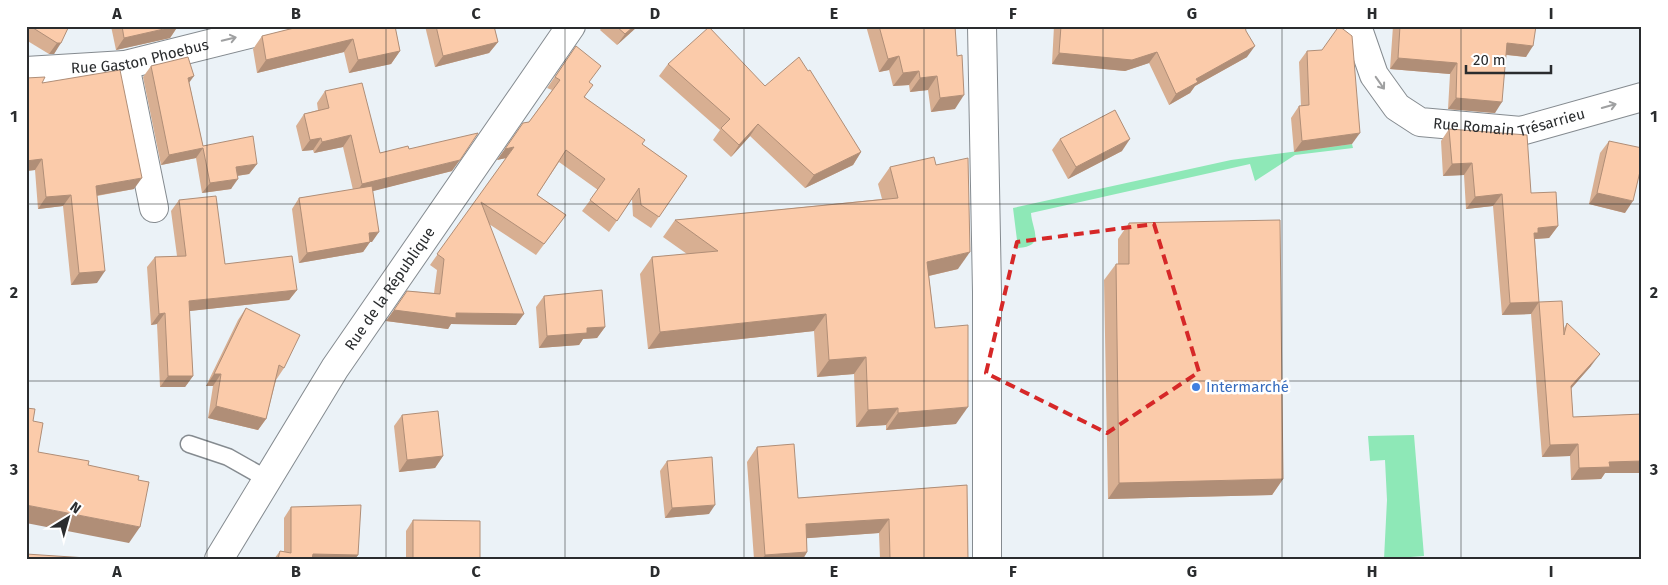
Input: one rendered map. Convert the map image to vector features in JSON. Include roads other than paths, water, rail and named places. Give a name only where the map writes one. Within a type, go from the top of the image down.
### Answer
[{"type":"street","name":"Rue Gaston Phoebus","points":[[26,71],[125,65],[281,26]]},
{"type":"street","name":"Rue de la République","points":[[219,559],[335,368],[571,26]]},
{"type":"street","points":[[982,26],[987,292],[987,559]]},
{"type":"street","name":"Rue Romain Trésarrieu","points":[[1354,32],[1374,75],[1397,107],[1420,122],[1520,131],[1642,97]]},
{"type":"street","points":[[125,65],[154,208]]},
{"type":"lane","points":[[189,444],[228,457],[267,480]]},
{"type":"place","name":"Intermarché","points":[[1196,387]]}]
